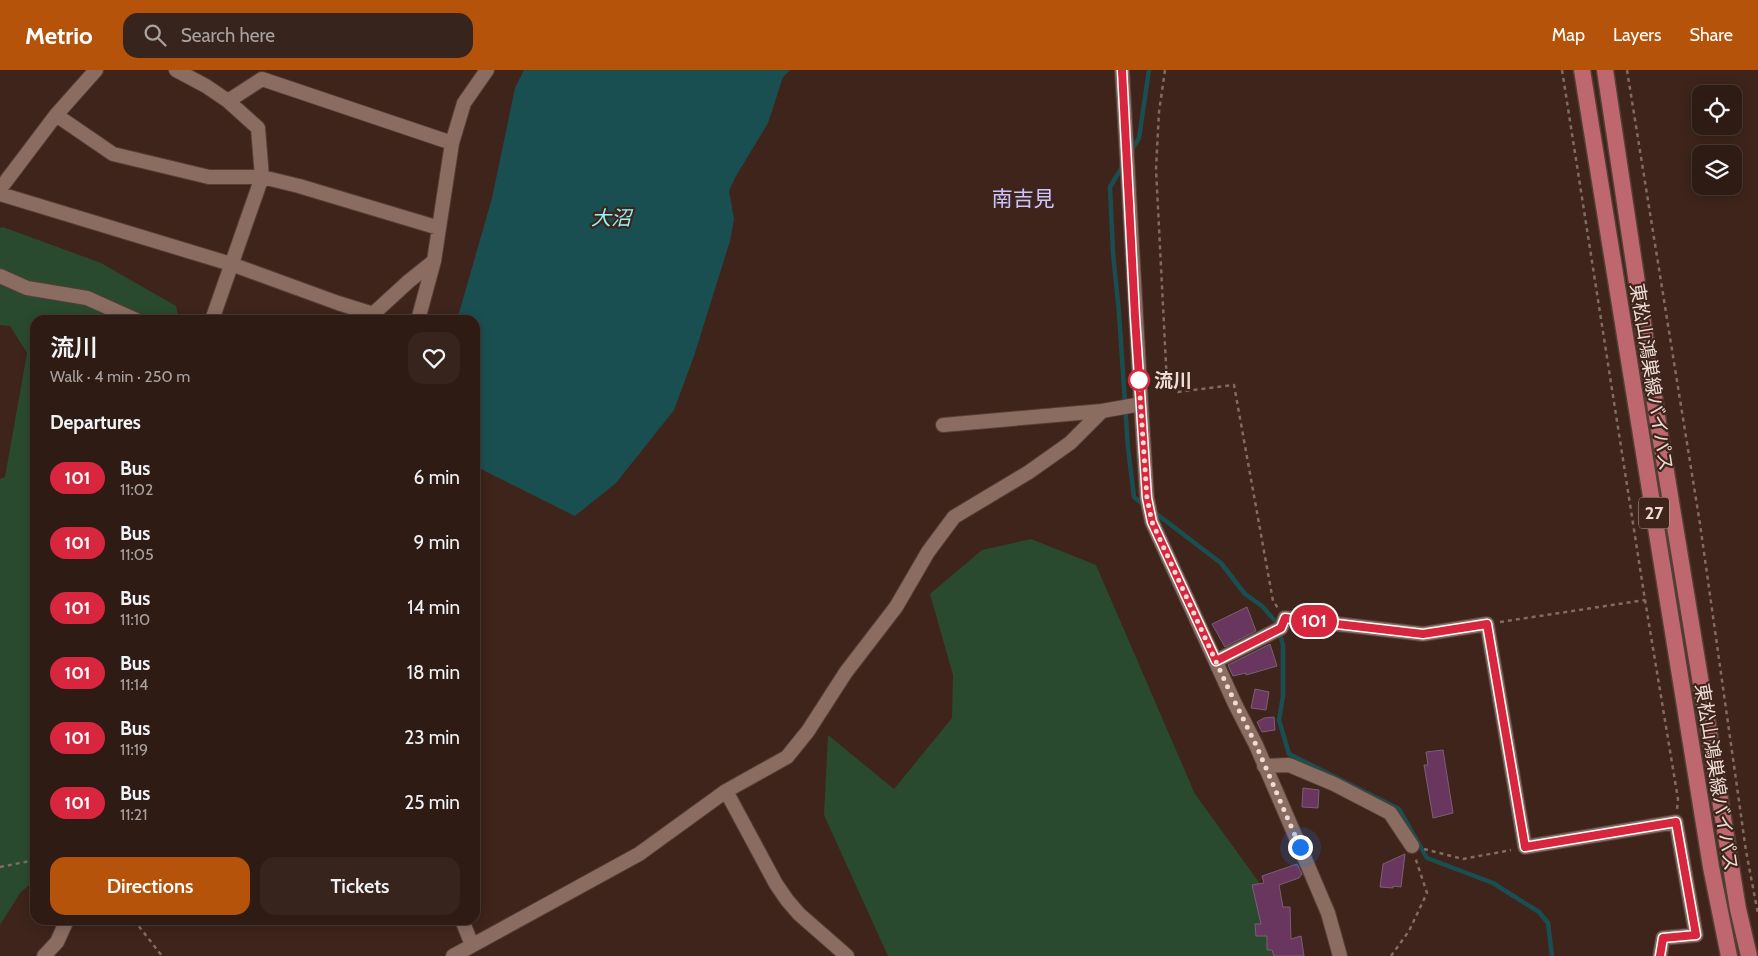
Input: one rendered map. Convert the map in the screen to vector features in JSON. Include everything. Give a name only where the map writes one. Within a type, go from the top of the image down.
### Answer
[{"type":"main road","name":"東松山鴻巣線バイパス","points":[[1582,70],[1711,866],[1729,956]]},
{"type":"main road","name":"東松山鴻巣線バイパス","points":[[1605,70],[1660,432],[1738,909],[1749,956]]},
{"type":"street","points":[[0,189],[56,115],[96,70]]},
{"type":"street","points":[[176,70],[206,86],[228,101],[258,128],[262,177],[214,315]]},
{"type":"street","points":[[419,315],[434,261],[452,144],[464,103],[487,70]]},
{"type":"street","points":[[1122,70],[1147,498],[1152,522],[1256,745],[1328,913],[1340,956]]},
{"type":"street","points":[[228,101],[266,74],[452,144]]},
{"type":"street","points":[[56,115],[113,154],[209,177],[262,177],[299,186],[439,228]]},
{"type":"street","points":[[0,194],[231,264],[373,314],[434,261]]},
{"type":"street","points":[[0,276],[27,288],[87,298],[125,315]]},
{"type":"street","points":[[943,425],[1102,411],[1141,404]]},
{"type":"street","points":[[453,956],[639,854],[726,791],[787,757],[808,731],[846,672],[896,607],[928,552],[954,517],[1029,472],[1070,443],[1102,411]]},
{"type":"street","points":[[1216,661],[1281,628],[1285,618],[1423,634],[1487,624],[1525,847],[1676,822],[1696,935],[1663,938],[1660,956]]},
{"type":"street","points":[[1264,766],[1289,765],[1334,784],[1390,812],[1412,846]]},
{"type":"street","points":[[726,791],[776,884],[800,914],[847,956]]},
{"type":"street","points":[[44,956],[57,942],[65,925]]},
{"type":"street","points":[[464,925],[472,945]]},
{"type":"path","points":[[1165,70],[1159,112],[1156,169],[1167,384],[1178,392],[1234,385],[1273,601],[1285,618]]},
{"type":"path","points":[[1562,70],[1678,799],[1676,822]]},
{"type":"path","points":[[1626,70],[1698,514],[1746,851],[1758,914]]},
{"type":"path","points":[[1487,624],[1645,600]]},
{"type":"path","points":[[1412,846],[1462,859],[1525,847]]},
{"type":"path","points":[[1391,956],[1409,930],[1427,893],[1412,846]]},
{"type":"path","points":[[0,867],[30,861]]},
{"type":"path","points":[[138,925],[162,956]]},
{"type":"green space","points":[[3,227],[101,263],[176,306],[178,315],[30,315],[30,884],[20,893],[0,925],[0,479],[5,477],[27,353],[10,326],[0,325],[0,228]]},
{"type":"green space","points":[[1031,539],[1096,565],[1195,794],[1274,903],[1283,956],[888,956],[824,815],[828,735],[894,789],[952,718],[953,675],[930,594],[982,550]]},
{"type":"water","name":"大沼","points":[[524,70],[790,70],[783,77],[768,123],[729,191],[734,219],[730,241],[694,356],[674,410],[616,483],[575,516],[480,468],[480,315],[458,315],[492,198],[515,88]]},
{"type":"building","points":[[1247,607],[1256,631],[1225,647],[1212,624]]},
{"type":"building","points":[[1270,644],[1277,666],[1246,675],[1246,673],[1233,676],[1228,665]]},
{"type":"building","points":[[1255,689],[1269,692],[1266,710],[1251,708]]},
{"type":"building","points":[[1274,717],[1275,730],[1262,732],[1257,722],[1264,718]]},
{"type":"building","points":[[1443,750],[1453,813],[1433,818],[1424,765],[1428,765],[1426,752]]},
{"type":"building","points":[[1303,788],[1319,790],[1318,808],[1302,807]]},
{"type":"building","points":[[1405,854],[1401,887],[1380,887],[1383,864]]},
{"type":"building","points":[[1297,864],[1302,874],[1299,878],[1279,885],[1283,907],[1290,907],[1291,939],[1301,936],[1304,956],[1274,956],[1272,950],[1267,950],[1267,936],[1256,936],[1255,924],[1261,924],[1252,885],[1264,883],[1262,876]]},
{"type":"waterway","points":[[1131,151],[1139,138],[1149,70]]},
{"type":"waterway","points":[[1124,164],[1110,187],[1113,253],[1128,448],[1134,497],[1144,505]]},
{"type":"waterway","points":[[1154,512],[1221,563],[1245,594],[1262,606],[1276,622],[1283,645],[1283,696],[1279,720],[1289,754],[1399,809],[1427,858],[1493,883],[1539,912],[1548,923],[1552,956]]},
{"type":"bus line","name":"101","points":[[1122,70],[1147,498],[1152,522],[1216,661],[1281,628],[1285,618],[1423,634],[1487,624],[1525,847],[1676,822],[1696,935],[1663,938],[1660,956]]},
{"type":"place","name":"流川","points":[[1139,380]]},
{"type":"district","name":"南吉見","points":[[1023,199]]},
{"type":"route","points":[[1139,380],[1147,498],[1152,522],[1256,745],[1300,847]]}]
